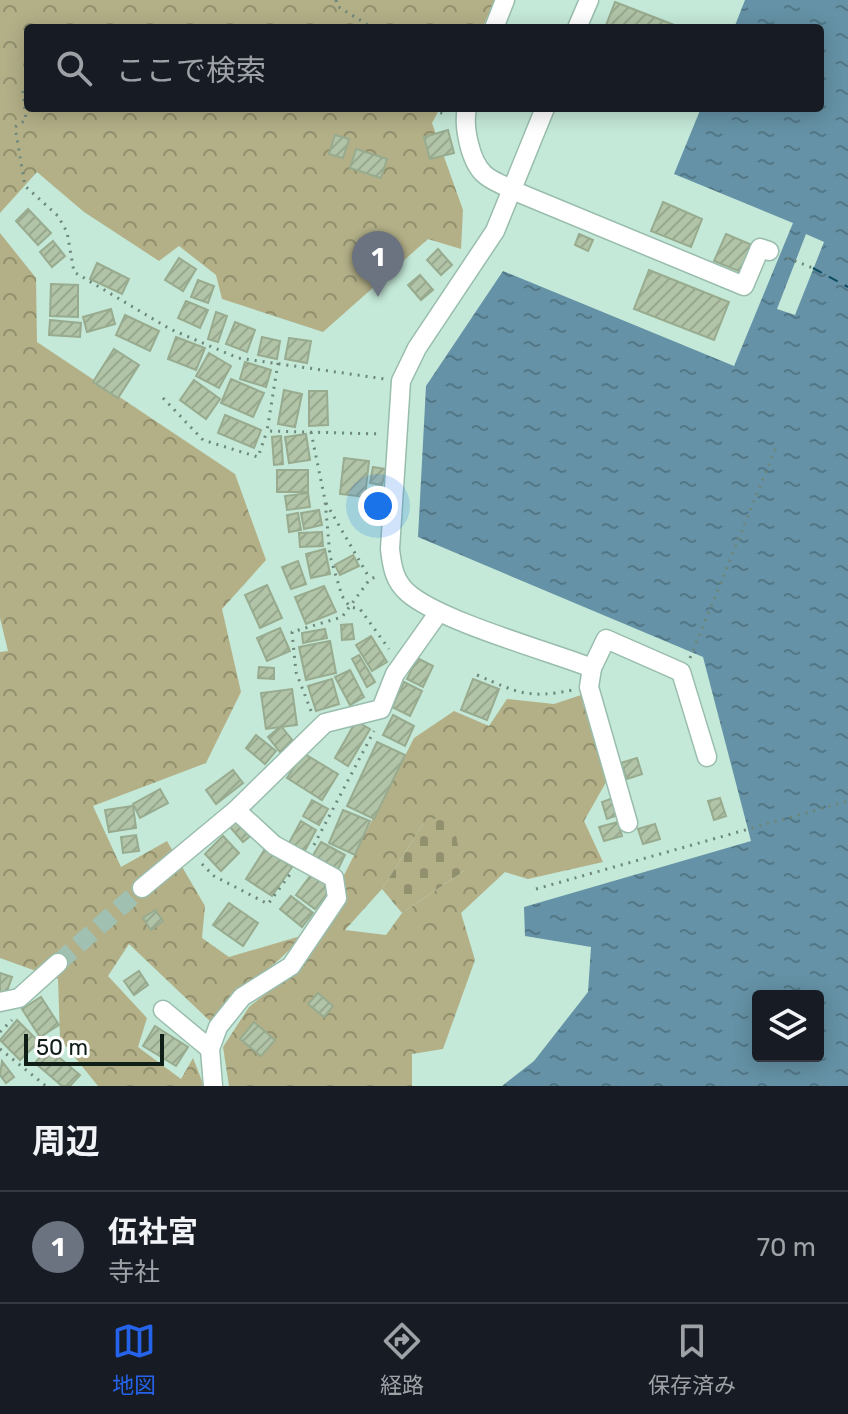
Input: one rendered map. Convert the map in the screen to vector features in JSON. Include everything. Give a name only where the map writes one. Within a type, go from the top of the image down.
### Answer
[{"type":"street","points":[[496,24],[505,0]]},
{"type":"street","points":[[579,24],[589,0]]},
{"type":"street","points":[[543,112],[495,231],[417,348],[401,381],[390,549],[393,573],[408,593],[439,612],[592,668]]},
{"type":"street","points":[[466,114],[475,158],[484,174],[512,190],[744,286],[760,248],[769,251]]},
{"type":"street","points":[[142,888],[236,810],[325,723],[381,709],[402,665],[439,612]]},
{"type":"street","points":[[628,823],[589,687],[592,668],[606,639],[681,672],[707,757]]},
{"type":"street","points":[[213,1086],[210,1049],[218,1027],[242,997],[291,966],[337,898],[334,878],[274,845],[236,810]]},
{"type":"street","points":[[0,1002],[19,998],[58,963]]},
{"type":"street","points":[[163,1010],[210,1049]]},
{"type":"path","points":[[336,0],[337,6],[366,24]]},
{"type":"path","points":[[23,91],[24,101]]},
{"type":"path","points":[[25,112],[26,120],[15,127],[25,186],[58,216],[67,232],[74,272],[170,329],[238,358],[401,381]]},
{"type":"path","points":[[795,261],[813,268]]},
{"type":"path","points":[[163,398],[203,440],[258,457],[267,431],[278,363]]},
{"type":"path","points":[[267,431],[397,434]]},
{"type":"path","points":[[311,432],[325,500],[330,556],[342,596],[350,607],[360,609],[402,665]]},
{"type":"path","points":[[689,661],[776,447]]},
{"type":"path","points":[[325,500],[370,579]]},
{"type":"path","points":[[318,730],[296,672],[292,632],[342,617],[370,579],[393,573]]},
{"type":"path","points":[[477,675],[514,692],[540,696],[589,687]]},
{"type":"path","points":[[189,849],[214,876],[268,904],[303,861],[374,734],[381,709]]},
{"type":"path","points":[[536,889],[848,801]]},
{"type":"path","points":[[0,1049],[46,1086]]},
{"type":"green space","points":[[0,0],[496,0],[484,24],[24,24],[24,112],[438,112],[432,123],[463,210],[461,249],[428,239],[323,332],[222,299],[216,275],[179,246],[159,261],[84,212],[37,172],[0,213]]},
{"type":"green space","points":[[0,233],[36,278],[37,342],[235,474],[266,560],[222,609],[241,692],[206,763],[93,806],[121,867],[167,841],[205,906],[202,938],[229,957],[304,935],[211,1022],[129,944],[108,976],[147,1018],[138,1047],[181,1079],[193,1058],[204,1086],[98,1086],[60,1039],[58,979],[0,958],[0,652],[8,651],[0,618]]},
{"type":"green space","points":[[581,695],[609,777],[584,821],[603,862],[528,879],[505,872],[461,913],[475,960],[443,1049],[412,1054],[412,1086],[229,1086],[223,1047],[249,1007],[302,964],[343,900],[344,875],[414,738],[454,711],[489,726],[507,699],[554,704]],"holes":[[[423,824],[464,871],[402,913],[386,935],[345,930],[382,889]]]},
{"type":"green space","points":[[450,812],[464,871],[402,913],[382,889],[423,824]]},
{"type":"water","points":[[745,0],[848,0],[848,1086],[502,1086],[534,1061],[588,992],[591,947],[525,936],[524,907],[751,841],[703,657],[418,537],[426,386],[503,271],[734,366],[793,223],[674,174],[699,112],[824,112],[824,24],[736,24]]},
{"type":"pier","points":[[806,234],[824,242],[795,315],[777,309]]},
{"type":"building","points":[[615,2],[672,24],[607,24]]},
{"type":"building","points":[[448,130],[454,153],[430,159],[424,137]]},
{"type":"building","points":[[335,135],[349,139],[343,158],[329,154]]},
{"type":"building","points":[[356,149],[387,159],[381,178],[350,168]]},
{"type":"building","points":[[663,202],[702,219],[691,247],[651,231]]},
{"type":"building","points":[[28,209],[51,233],[38,245],[16,221]]},
{"type":"building","points":[[579,234],[593,240],[588,251],[575,245]]},
{"type":"building","points":[[726,234],[752,245],[741,272],[714,261]]},
{"type":"building","points":[[53,241],[65,256],[52,267],[40,252]]},
{"type":"building","points":[[438,249],[452,265],[441,275],[427,260]]},
{"type":"building","points":[[179,258],[196,269],[183,291],[165,280]]},
{"type":"building","points":[[97,263],[129,279],[122,294],[90,279]]},
{"type":"building","points":[[649,270],[729,302],[714,340],[634,309]]},
{"type":"building","points":[[420,275],[433,290],[421,300],[408,285]]},
{"type":"building","points":[[198,280],[214,286],[208,303],[191,297]]},
{"type":"building","points":[[51,284],[78,285],[78,317],[50,316]]},
{"type":"building","points":[[186,301],[208,310],[200,328],[178,318]]},
{"type":"building","points":[[111,309],[115,324],[87,332],[83,317]]},
{"type":"building","points":[[216,312],[227,316],[218,342],[208,339]]},
{"type":"building","points":[[125,315],[159,331],[150,351],[116,335]]},
{"type":"building","points":[[50,320],[81,323],[80,337],[49,335]]},
{"type":"building","points":[[235,322],[255,330],[247,352],[226,344]]},
{"type":"building","points":[[176,337],[205,348],[196,370],[168,359]]},
{"type":"building","points":[[262,337],[280,341],[277,359],[258,355]]},
{"type":"building","points":[[289,338],[311,341],[307,363],[285,359]]},
{"type":"building","points":[[114,349],[139,365],[118,398],[93,382]]},
{"type":"building","points":[[209,353],[231,366],[219,388],[196,376]]},
{"type":"building","points":[[245,362],[271,370],[266,387],[240,379]]},
{"type":"building","points":[[231,379],[264,393],[253,417],[221,403]]},
{"type":"building","points":[[194,380],[220,399],[206,419],[180,400]]},
{"type":"building","points":[[284,390],[302,394],[295,427],[278,424]]},
{"type":"building","points":[[309,391],[327,391],[328,425],[309,426]]},
{"type":"building","points":[[225,415],[261,430],[254,448],[218,433]]},
{"type":"building","points":[[306,434],[310,460],[289,463],[285,437]]},
{"type":"building","points":[[281,436],[283,464],[274,465],[272,437]]},
{"type":"building","points":[[344,458],[369,461],[365,497],[340,494]]},
{"type":"building","points":[[373,467],[386,469],[382,485],[370,483]]},
{"type":"building","points":[[277,470],[308,470],[308,492],[277,492]]},
{"type":"building","points":[[308,493],[310,507],[287,510],[285,496]]},
{"type":"building","points":[[319,510],[322,525],[304,529],[301,513]]},
{"type":"building","points":[[298,513],[301,530],[289,532],[287,515]]},
{"type":"building","points":[[322,532],[323,546],[300,547],[299,533]]},
{"type":"building","points":[[325,549],[330,574],[311,578],[306,554]]},
{"type":"building","points":[[353,555],[359,566],[340,575],[335,565]]},
{"type":"building","points":[[298,561],[306,584],[291,589],[282,567]]},
{"type":"building","points":[[267,585],[282,618],[260,628],[245,595]]},
{"type":"building","points":[[324,586],[336,612],[306,624],[295,597]]},
{"type":"building","points":[[352,624],[354,639],[342,640],[341,625]]},
{"type":"building","points":[[280,628],[290,651],[267,661],[257,638]]},
{"type":"building","points":[[325,629],[327,638],[303,643],[302,633]]},
{"type":"building","points":[[371,636],[387,662],[372,671],[356,645]]},
{"type":"building","points":[[330,641],[336,673],[306,680],[299,647]]},
{"type":"building","points":[[359,655],[375,682],[367,687],[352,659]]},
{"type":"building","points":[[417,658],[433,666],[423,687],[407,679]]},
{"type":"building","points":[[259,667],[274,668],[274,679],[258,678]]},
{"type":"building","points":[[350,670],[364,697],[350,705],[335,677]]},
{"type":"building","points":[[332,679],[339,704],[316,711],[308,686]]},
{"type":"building","points":[[473,679],[499,689],[487,720],[461,710]]},
{"type":"building","points":[[404,682],[422,691],[410,716],[392,707]]},
{"type":"building","points":[[292,689],[297,725],[266,729],[261,693]]},
{"type":"building","points":[[393,715],[414,726],[405,746],[383,735]]},
{"type":"building","points":[[356,721],[370,729],[348,766],[335,758]]},
{"type":"building","points":[[281,726],[293,741],[280,752],[268,737]]},
{"type":"building","points":[[256,735],[276,751],[265,764],[246,748]]},
{"type":"building","points":[[377,742],[405,755],[374,819],[347,806]]},
{"type":"building","points":[[303,753],[338,774],[322,800],[287,778]]},
{"type":"building","points":[[637,758],[642,774],[627,779],[621,763]]},
{"type":"building","points":[[233,770],[243,783],[216,804],[206,790]]},
{"type":"building","points":[[160,789],[168,803],[140,818],[133,804]]},
{"type":"building","points":[[613,798],[618,815],[607,819],[602,802]]},
{"type":"building","points":[[720,798],[726,816],[714,820],[708,801]]},
{"type":"building","points":[[312,800],[328,809],[319,825],[303,816]]},
{"type":"building","points":[[133,806],[136,828],[109,832],[105,810]]},
{"type":"building","points":[[343,810],[370,821],[355,855],[329,843]]},
{"type":"building","points":[[240,818],[254,833],[243,842],[230,827]]},
{"type":"building","points":[[301,821],[316,830],[303,854],[288,845]]},
{"type":"building","points":[[618,822],[622,836],[604,841],[599,827]]},
{"type":"building","points":[[655,824],[660,839],[643,844],[638,829]]},
{"type":"building","points":[[136,835],[139,851],[123,853],[121,837]]},
{"type":"building","points":[[223,836],[239,853],[221,871],[205,854]]},
{"type":"building","points":[[321,842],[345,855],[337,871],[312,857]]},
{"type":"building","points":[[265,849],[292,867],[272,896],[246,879]]},
{"type":"building","points":[[314,871],[333,886],[315,909],[296,895]]},
{"type":"building","points":[[291,896],[313,913],[302,927],[280,909]]},
{"type":"building","points":[[229,903],[258,923],[243,946],[213,925]]},
{"type":"building","points":[[155,910],[163,921],[151,930],[143,918]]},
{"type":"building","points":[[139,971],[148,985],[134,995],[124,981]]},
{"type":"building","points":[[0,973],[12,977],[5,997],[0,995]]},
{"type":"building","points":[[318,993],[333,1006],[324,1017],[308,1004]]},
{"type":"building","points":[[41,997],[59,1025],[40,1037],[22,1009]]},
{"type":"building","points":[[17,1020],[39,1042],[20,1060],[0,1040]]},
{"type":"building","points":[[254,1022],[275,1040],[261,1056],[240,1039]]},
{"type":"building","points":[[155,1026],[188,1047],[176,1066],[143,1046]]},
{"type":"building","points":[[48,1048],[80,1075],[70,1086],[62,1086],[35,1063]]},
{"type":"building","points":[[2,1061],[14,1077],[6,1083],[0,1075]]},
{"type":"ferry route","points":[[813,268],[848,287]]},
{"type":"tunnel","points":[[58,963],[142,888]]},
{"type":"place","name":"伍社宮","points":[[378,297]]}]
